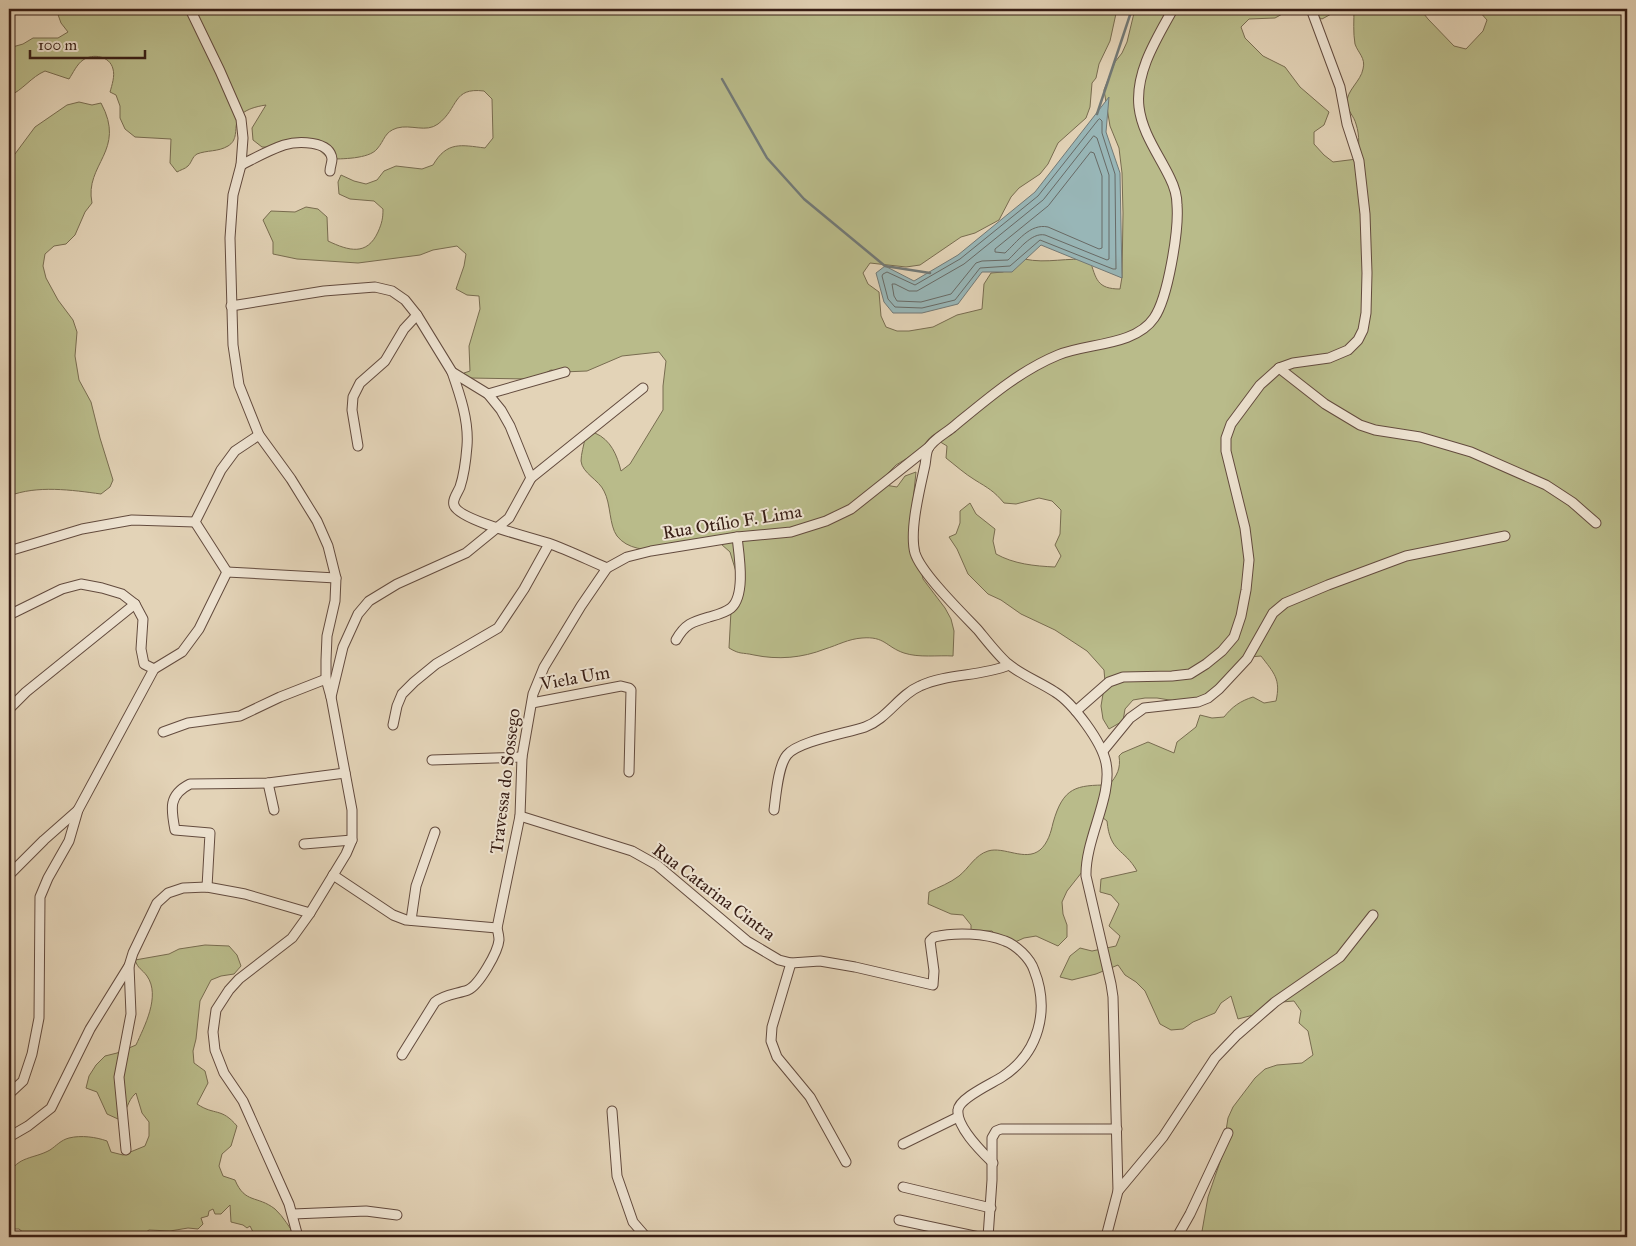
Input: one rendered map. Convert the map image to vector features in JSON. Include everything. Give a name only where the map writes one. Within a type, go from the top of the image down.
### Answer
[{"type":"street","points":[[190,9],[241,120],[243,138],[241,165],[233,195],[231,306],[233,346],[239,385],[259,435],[291,479],[317,521],[328,546],[336,578],[334,601],[327,636],[326,678],[352,810],[352,840],[346,854],[310,913],[292,938],[239,978],[229,990],[216,1010],[213,1032],[215,1050],[224,1074],[243,1101],[292,1214],[298,1237]]},
{"type":"street","name":"Rua Otílio F. Lima","points":[[607,568],[627,557],[651,551],[737,537],[791,532],[826,521],[851,509],[990,397],[1035,366],[1061,354],[1131,337],[1143,330],[1154,319],[1162,303],[1167,286],[1178,207],[1170,179],[1144,129],[1139,107],[1139,85],[1154,44],[1173,9]]},
{"type":"street","points":[[1076,711],[1109,682],[1123,677],[1190,674],[1217,656],[1234,637],[1241,616],[1249,560],[1245,528],[1226,451],[1226,438],[1231,424],[1260,385],[1279,368],[1293,362],[1329,358],[1348,350],[1358,340],[1363,330],[1366,313],[1367,272],[1365,214],[1359,161],[1347,124],[1335,72],[1311,9]]},
{"type":"street","points":[[241,165],[283,146],[303,143],[315,144],[324,148],[330,154],[332,159],[330,171]]},
{"type":"street","points":[[231,306],[324,291],[375,286],[392,291],[405,300],[417,315],[452,372],[460,396],[466,427],[467,445],[460,486],[453,504],[462,514],[497,528],[549,544],[607,568]]},
{"type":"street","points":[[358,446],[352,410],[353,397],[360,383],[385,361],[404,329],[417,315]]},
{"type":"street","points":[[1279,368],[1325,404],[1360,425],[1375,430],[1420,437],[1471,452],[1546,486],[1572,502],[1596,522]]},
{"type":"street","points":[[452,372],[488,394],[501,410],[510,426],[531,478]]},
{"type":"street","points":[[488,394],[565,372]]},
{"type":"street","points":[[331,697],[343,647],[358,614],[369,601],[397,584],[466,553],[509,518],[531,478],[643,388]]},
{"type":"street","points":[[195,522],[221,470],[235,451],[259,435]]},
{"type":"street","points":[[929,447],[915,518],[914,544],[916,555],[921,564],[941,590],[1009,664],[1058,693],[1076,711],[1103,751],[1108,780],[1086,861],[1086,876],[1111,984],[1118,1191],[1106,1237]]},
{"type":"street","points":[[9,551],[82,529],[132,520],[195,522]]},
{"type":"street","points":[[195,522],[227,572]]},
{"type":"street","points":[[1103,751],[1130,718],[1144,708],[1198,702],[1208,698],[1219,689],[1246,659],[1273,613],[1285,603],[1406,556],[1505,536]]},
{"type":"street","points":[[676,640],[686,626],[722,613],[731,608],[736,601],[740,588],[737,537]]},
{"type":"street","points":[[393,724],[396,706],[402,694],[414,682],[436,664],[498,628],[524,589],[549,544]]},
{"type":"street","name":"Travessa do Sossego","points":[[402,1055],[435,1002],[442,997],[469,989],[475,985],[485,971],[498,946],[497,928],[520,816],[522,757],[533,694],[544,667],[581,606],[607,568]]},
{"type":"street","points":[[227,572],[336,578]]},
{"type":"street","points":[[9,1094],[23,1081],[32,1054],[39,1018],[40,897],[48,878],[69,841],[78,810],[154,669],[182,652],[188,645],[199,629],[227,572]]},
{"type":"street","points":[[9,614],[62,589],[81,584],[122,594],[135,604],[143,619],[141,649],[144,664],[154,669]]},
{"type":"street","points":[[9,709],[26,692],[135,604]]},
{"type":"street","points":[[774,810],[781,770],[786,755],[794,749],[867,726],[880,719],[903,696],[920,686],[950,676],[997,670],[1009,664]]},
{"type":"street","points":[[163,732],[188,723],[240,716],[326,678]]},
{"type":"street","name":"Viela Um","points":[[532,702],[621,686],[629,688],[631,690],[629,772]]},
{"type":"street","points":[[432,760],[522,757]]},
{"type":"street","points":[[207,887],[210,833],[175,830],[171,808],[175,796],[181,788],[190,784],[268,783],[345,773]]},
{"type":"street","points":[[268,783],[274,810]]},
{"type":"street","points":[[9,875],[78,810]]},
{"type":"street","name":"Rua Catarina Cintra","points":[[520,816],[632,851],[656,864],[747,941],[779,960],[791,962],[820,961],[933,984],[934,971],[930,941],[934,937],[968,935],[998,938],[1012,943],[1033,967],[1038,981],[1042,1005],[1039,1031],[1026,1056],[1005,1075],[965,1099],[959,1106],[958,1117]]},
{"type":"street","points":[[411,920],[416,886],[435,832]]},
{"type":"street","points":[[304,844],[352,840]]},
{"type":"street","points":[[333,875],[393,915],[411,920],[497,928]]},
{"type":"street","points":[[9,1137],[28,1126],[51,1108],[90,1029],[129,966],[133,953],[157,902],[168,893],[183,888],[207,887],[245,894],[310,913]]},
{"type":"street","points":[[1118,1191],[1164,1137],[1215,1058],[1237,1035],[1275,1002],[1340,957],[1373,915]]},
{"type":"street","points":[[791,962],[772,1027],[771,1041],[777,1057],[810,1097],[846,1162]]},
{"type":"street","points":[[126,1150],[119,1077],[131,1014],[129,966]]},
{"type":"street","points":[[612,1111],[617,1176],[633,1222],[646,1237]]},
{"type":"street","points":[[903,1144],[958,1117],[967,1133],[992,1164]]},
{"type":"street","points":[[988,1237],[991,1208],[993,1134],[996,1131],[1001,1129],[1117,1129]]},
{"type":"street","points":[[1177,1237],[1190,1214],[1228,1133]]},
{"type":"street","points":[[904,1187],[991,1208]]},
{"type":"street","points":[[292,1214],[366,1211],[397,1215]]},
{"type":"street","points":[[899,1220],[979,1237]]},
{"type":"green space","points":[[56,9],[1117,9],[1110,41],[1099,64],[1096,78],[1092,83],[1090,107],[1086,118],[1058,143],[1048,164],[1040,174],[1019,188],[1011,197],[999,220],[975,233],[961,237],[920,265],[906,267],[870,263],[863,273],[868,284],[879,292],[881,316],[886,327],[897,331],[909,331],[933,327],[957,315],[982,309],[984,284],[991,273],[1003,272],[1024,259],[1041,261],[1090,260],[1096,278],[1102,285],[1112,289],[1120,289],[1122,277],[1122,173],[1119,148],[1110,126],[1104,90],[1115,62],[1127,42],[1135,9],[1333,9],[1333,13],[1322,19],[1299,11],[1286,12],[1275,18],[1249,19],[1241,27],[1245,38],[1263,56],[1285,67],[1300,87],[1329,112],[1324,125],[1314,132],[1314,144],[1333,162],[1357,159],[1358,155],[1357,128],[1347,103],[1349,94],[1360,78],[1364,65],[1355,44],[1354,9],[1420,9],[1454,46],[1466,49],[1483,31],[1487,20],[1479,11],[1466,9],[1506,9],[1517,13],[1528,9],[1627,9],[1627,1237],[1201,1237],[1208,1197],[1222,1156],[1228,1118],[1233,1107],[1255,1078],[1265,1069],[1277,1065],[1302,1063],[1313,1055],[1308,1031],[1299,1023],[1301,1011],[1294,1001],[1282,1002],[1261,1013],[1238,1019],[1231,996],[1221,1003],[1215,1013],[1193,1022],[1183,1029],[1171,1030],[1160,1024],[1145,991],[1125,975],[1118,965],[1096,974],[1072,980],[1060,977],[1070,956],[1080,948],[1092,951],[1116,946],[1120,936],[1109,926],[1119,904],[1111,895],[1100,892],[1101,879],[1137,871],[1114,845],[1107,821],[1098,814],[1082,872],[1067,891],[1062,902],[1063,914],[1067,925],[1067,937],[1058,946],[1036,936],[1024,938],[1013,943],[1001,940],[992,931],[971,931],[971,925],[963,915],[951,914],[928,904],[929,892],[956,878],[979,855],[988,851],[1001,850],[1028,855],[1040,850],[1047,841],[1057,811],[1066,795],[1079,788],[1109,785],[1118,772],[1119,756],[1122,753],[1148,742],[1174,753],[1177,742],[1196,727],[1200,715],[1212,718],[1224,717],[1244,700],[1253,697],[1264,703],[1276,701],[1277,682],[1270,667],[1261,656],[1249,657],[1217,694],[1182,702],[1157,698],[1133,700],[1125,709],[1123,721],[1109,729],[1103,719],[1101,706],[1105,682],[1104,670],[1087,651],[1055,630],[1021,614],[1001,600],[988,594],[968,574],[957,549],[949,537],[956,534],[960,523],[960,511],[970,503],[976,514],[995,529],[993,541],[996,554],[1024,564],[1055,567],[1061,556],[1055,545],[1060,534],[1061,510],[1052,501],[1039,498],[1016,504],[1004,503],[991,490],[946,458],[947,446],[937,440],[896,465],[888,473],[885,485],[897,487],[905,476],[916,472],[911,521],[923,579],[951,619],[954,631],[953,656],[910,655],[898,651],[881,640],[870,638],[852,640],[816,652],[790,657],[763,657],[729,648],[731,611],[737,599],[737,575],[730,552],[721,544],[651,550],[626,544],[614,531],[608,502],[602,487],[587,473],[581,461],[585,438],[595,433],[601,436],[613,449],[621,471],[630,464],[663,410],[666,361],[659,352],[622,356],[587,371],[563,372],[551,370],[540,376],[528,379],[469,378],[464,373],[470,371],[469,346],[480,309],[479,296],[467,295],[456,289],[466,254],[457,246],[433,250],[420,255],[358,263],[297,259],[273,254],[273,242],[263,220],[271,211],[295,212],[306,207],[318,209],[327,217],[328,241],[350,249],[363,248],[368,245],[374,240],[379,229],[383,209],[374,201],[350,199],[339,194],[338,182],[341,175],[366,184],[377,180],[384,171],[396,166],[422,169],[433,165],[438,157],[449,148],[455,146],[485,148],[493,138],[492,99],[484,91],[466,92],[461,95],[445,118],[433,127],[402,127],[393,130],[387,134],[377,149],[361,157],[329,159],[311,142],[287,148],[262,147],[253,140],[252,128],[266,105],[252,108],[243,113],[239,118],[235,136],[228,146],[197,154],[188,166],[177,172],[170,163],[171,139],[135,137],[125,129],[120,118],[120,106],[116,95],[110,92],[113,69],[108,61],[101,57],[96,56],[83,60],[69,79],[45,71],[9,96],[9,48],[23,44],[33,38],[58,38],[68,32],[61,23]]},
{"type":"green space","points":[[79,102],[92,105],[101,103],[108,119],[109,133],[107,145],[91,189],[92,203],[85,212],[75,235],[66,244],[54,246],[45,254],[43,266],[46,278],[58,300],[73,320],[77,332],[75,356],[79,380],[91,402],[113,480],[110,487],[101,494],[43,489],[9,496],[9,162],[35,127],[67,105]]},
{"type":"green space","points":[[205,945],[229,946],[237,955],[241,966],[234,974],[211,980],[200,1001],[193,1051],[194,1063],[205,1071],[208,1083],[197,1104],[227,1116],[237,1126],[231,1146],[222,1154],[219,1166],[223,1176],[235,1180],[239,1188],[247,1196],[275,1209],[297,1237],[256,1237],[250,1226],[247,1228],[231,1222],[230,1205],[221,1214],[215,1214],[213,1209],[209,1211],[208,1216],[201,1218],[203,1224],[198,1229],[149,1230],[139,1237],[29,1237],[19,1229],[9,1229],[8,1180],[12,1169],[21,1161],[44,1153],[64,1140],[74,1137],[98,1138],[107,1141],[111,1152],[123,1155],[145,1146],[149,1136],[149,1122],[142,1113],[136,1093],[118,1119],[107,1114],[97,1092],[86,1088],[89,1076],[105,1056],[136,1045],[147,1021],[152,1002],[151,984],[135,960],[169,954],[179,949]]},
{"type":"water","points":[[1109,97],[1106,132],[1120,173],[1122,278],[1041,245],[1012,272],[982,272],[958,304],[922,313],[893,313],[884,302],[876,273],[885,266],[914,281],[958,255],[1035,192]]},
{"type":"waterway","points":[[1097,114],[1132,9]]},
{"type":"waterway","points":[[722,79],[767,158],[804,199],[885,266],[930,273]]}]
